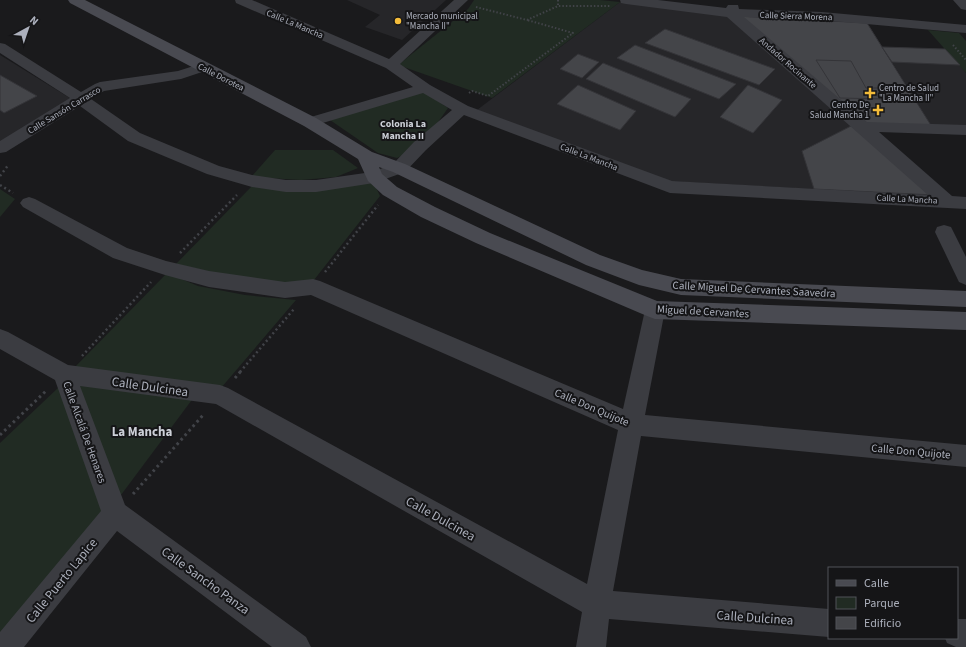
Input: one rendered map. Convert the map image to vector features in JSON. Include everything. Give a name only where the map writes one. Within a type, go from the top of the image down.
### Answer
[{"type":"main road","name":"Calle Dorotea","points":[[75,0],[310,122],[366,156],[399,168]]},
{"type":"main road","points":[[366,156],[374,177]]},
{"type":"main road","name":"Calle Miguel De Cervantes Saavedra","points":[[399,168],[593,260],[640,277],[681,287],[966,299]]},
{"type":"main road","name":"Miguel de Cervantes","points":[[374,177],[390,191],[428,212],[483,238],[655,310],[966,321]]},
{"type":"street","name":"Calle La Mancha","points":[[241,0],[391,66],[425,88],[458,106],[670,187],[966,203]]},
{"type":"street","name":"Calle Sierra Morena","points":[[627,0],[733,6],[822,16],[966,29]]},
{"type":"street","points":[[959,0],[966,6]]},
{"type":"street","points":[[391,66],[461,1]]},
{"type":"street","name":"Andador Rocinante","points":[[733,6],[863,127],[946,201]]},
{"type":"street","points":[[0,47],[69,90],[111,122],[134,137],[213,170],[252,181],[286,186],[316,186],[374,177],[399,168],[458,106]]},
{"type":"street","name":"Calle Sansón Carrasco","points":[[0,148],[100,87],[181,74],[203,67]]},
{"type":"street","points":[[310,122],[425,88]]},
{"type":"street","points":[[863,127],[966,130]]},
{"type":"street","name":"Calle Don Quijote","points":[[29,203],[120,253],[165,268],[209,279],[285,290],[313,287],[631,424],[966,456]]},
{"type":"street","points":[[944,232],[966,277]]},
{"type":"street","points":[[590,647],[596,604],[655,310]]},
{"type":"street","name":"Calle Alcalá De Henares","points":[[0,338],[64,374],[115,514]]},
{"type":"street","name":"Calle Dulcinea","points":[[64,374],[220,396],[596,604],[828,623]]},
{"type":"street","name":"Calle Puerto Lapice","points":[[6,647],[115,514]]},
{"type":"street","name":"Calle Sancho Panza","points":[[115,514],[296,647]]},
{"type":"path","points":[[558,0],[558,6]]},
{"type":"path","points":[[527,20],[558,6],[622,7],[627,0]]},
{"type":"path","points":[[458,106],[472,91],[488,96],[573,33],[461,1]]},
{"type":"path","points":[[0,435],[64,374],[165,268],[252,181]]},
{"type":"path","points":[[313,287],[390,191]]},
{"type":"shaded area","name":"Mercado municipal \"Mancha II\"","points":[[347,0],[446,0],[402,40],[365,27],[380,15]]},
{"type":"shaded area","points":[[620,2],[727,16],[853,125],[802,151],[814,189],[667,181],[477,110]]},
{"type":"shaded area","points":[[0,55],[73,100],[0,143]]},
{"type":"shaded area","points":[[892,62],[960,65],[966,73],[966,129],[932,127]]},
{"type":"green space","points":[[474,0],[600,0],[620,2],[492,98],[398,65],[468,9]]},
{"type":"green space","points":[[928,30],[959,33],[966,41],[966,73]]},
{"type":"green space","points":[[423,91],[448,108],[436,125],[405,154],[397,158],[378,153],[330,120]]},
{"type":"green space","points":[[275,150],[333,150],[358,168],[336,177],[301,180],[251,177]]},
{"type":"green space","points":[[374,183],[380,196],[314,280],[287,285],[220,274],[176,264],[252,186]]},
{"type":"green space","points":[[0,189],[15,199],[0,217]]},
{"type":"green space","points":[[167,273],[198,286],[245,295],[296,300],[221,388],[73,369]]},
{"type":"green space","points":[[76,381],[197,393],[118,499]]},
{"type":"green space","points":[[59,387],[103,515],[0,642],[0,443]]},
{"type":"building","name":"Centro de Salud \"La Mancha II\"","points":[[737,16],[867,23],[932,127],[866,123]]},
{"type":"building","points":[[665,29],[775,69],[759,85],[645,43]]},
{"type":"building","points":[[635,45],[736,84],[719,99],[617,58]]},
{"type":"building","points":[[882,47],[945,49],[960,65],[892,62]]},
{"type":"building","points":[[578,54],[599,62],[582,78],[560,69]]},
{"type":"building","points":[[816,60],[851,61],[866,88],[880,88],[885,99],[840,98]]},
{"type":"building","points":[[603,63],[691,99],[675,117],[586,79]]},
{"type":"building","points":[[0,75],[37,96],[4,113],[0,110]]},
{"type":"building","points":[[578,85],[636,111],[620,130],[557,104]]},
{"type":"building","points":[[748,85],[782,100],[753,133],[720,117]]},
{"type":"building","points":[[853,125],[934,195],[814,189],[802,151]]},
{"type":"place","name":"Mercado municipal \"Mancha II\"","points":[[398,21]]},
{"type":"place","name":"Centro de Salud \"La Mancha II\"","points":[[870,93]]},
{"type":"place","name":"Centro De Salud Mancha 1","points":[[878,110]]},
{"type":"district","name":"Colonia La Mancha II","points":[[403,128]]},
{"type":"district","name":"La Mancha","points":[[142,431]]}]
